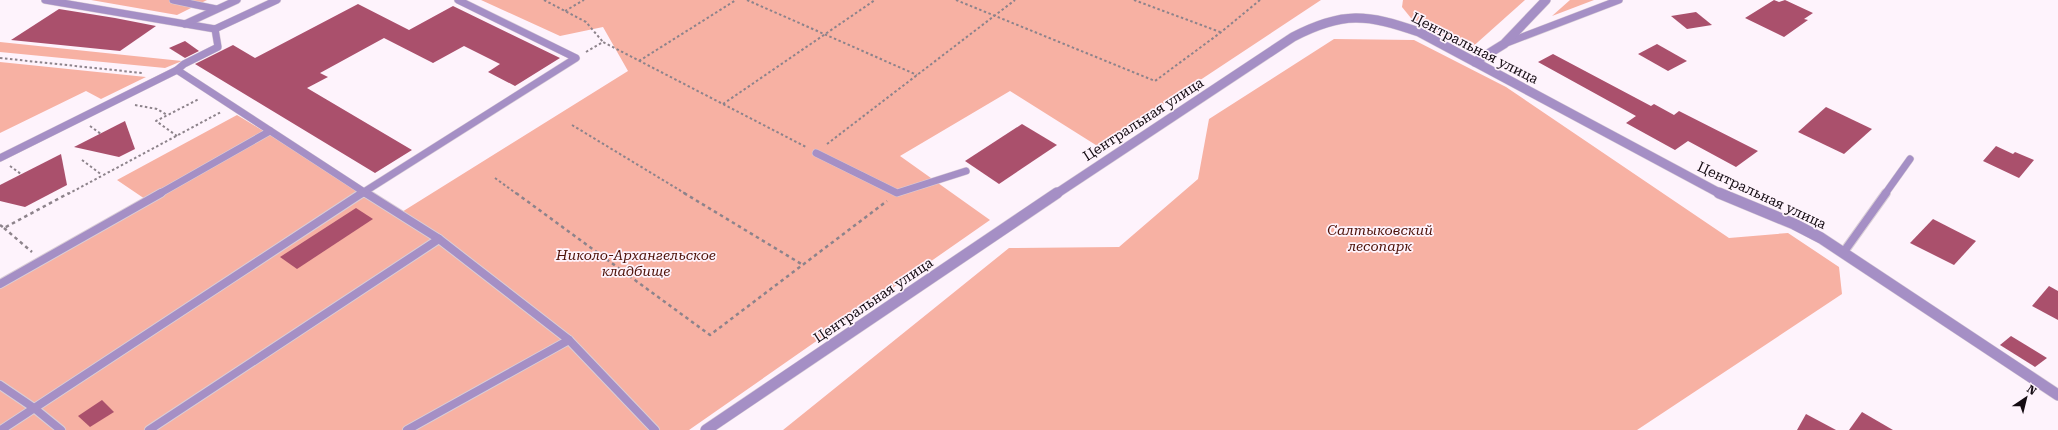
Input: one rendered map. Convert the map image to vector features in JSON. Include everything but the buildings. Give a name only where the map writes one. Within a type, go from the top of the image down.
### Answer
[{"type":"street","points":[[1475,62],[1504,44],[1546,0]]},
{"type":"street","name":"Центральная улица","points":[[706,430],[977,246],[1294,37],[1314,26],[1334,18],[1354,16],[1371,17],[1419,32],[1725,196],[1794,224],[1821,238],[2058,394]]},
{"type":"lane","points":[[45,0],[215,28],[277,0]]},
{"type":"lane","points":[[173,0],[216,9]]},
{"type":"lane","points":[[185,24],[237,0]]},
{"type":"lane","points":[[458,0],[576,58]]},
{"type":"lane","points":[[1504,44],[1619,0]]},
{"type":"lane","points":[[0,158],[218,48],[215,28]]},
{"type":"lane","points":[[1,430],[364,192],[576,58]]},
{"type":"lane","points":[[177,70],[270,132],[439,239],[569,340],[655,430]]},
{"type":"lane","points":[[0,284],[270,132]]},
{"type":"lane","points":[[816,153],[897,194],[966,171]]},
{"type":"lane","points":[[1843,253],[1910,159]]},
{"type":"lane","points":[[149,430],[439,239]]},
{"type":"lane","points":[[407,430],[569,340]]},
{"type":"lane","points":[[0,385],[34,408],[61,430]]},
{"type":"path","points":[[544,0],[586,22],[603,42],[816,153],[1015,0]]},
{"type":"path","points":[[565,11],[584,0]]},
{"type":"path","points":[[639,61],[736,0]]},
{"type":"path","points":[[747,0],[917,76]]},
{"type":"path","points":[[723,104],[875,0]]},
{"type":"path","points":[[956,0],[1155,81],[1220,33],[1260,0]]},
{"type":"path","points":[[1134,0],[1220,33]]},
{"type":"path","points":[[576,58],[603,42]]},
{"type":"path","points":[[0,58],[143,73]]},
{"type":"path","points":[[177,136],[156,121],[211,92]]},
{"type":"path","points":[[112,102],[157,109],[167,115]]},
{"type":"path","points":[[4,228],[232,106]]},
{"type":"path","points":[[572,125],[803,265]]},
{"type":"path","points":[[82,160],[102,176]]},
{"type":"path","points":[[495,178],[710,335],[897,194]]},
{"type":"path","points":[[0,225],[42,261]]},
{"type":"green space","points":[[91,0],[207,0],[177,15]]},
{"type":"green space","name":"Николо-Архангельское кладбище","points":[[481,0],[1321,0],[1099,147],[1010,91],[900,156],[990,220],[689,430],[0,430],[0,281],[145,199],[117,180],[237,115],[364,192],[397,215],[628,71],[603,27],[560,36]]},
{"type":"green space","points":[[1403,0],[1525,0],[1469,50],[1415,23],[1402,7]]},
{"type":"green space","points":[[1570,0],[1594,0],[1552,16]]},
{"type":"green space","name":"Салтыковский лесопарк","points":[[1334,39],[1414,40],[1506,87],[1729,238],[1788,233],[1839,267],[1842,294],[1637,430],[783,430],[1009,248],[1119,247],[1198,179],[1209,119]]},
{"type":"green space","points":[[0,42],[182,61],[165,68],[0,52]]},
{"type":"green space","points":[[0,62],[146,77],[101,99],[86,91],[0,133]]}]
